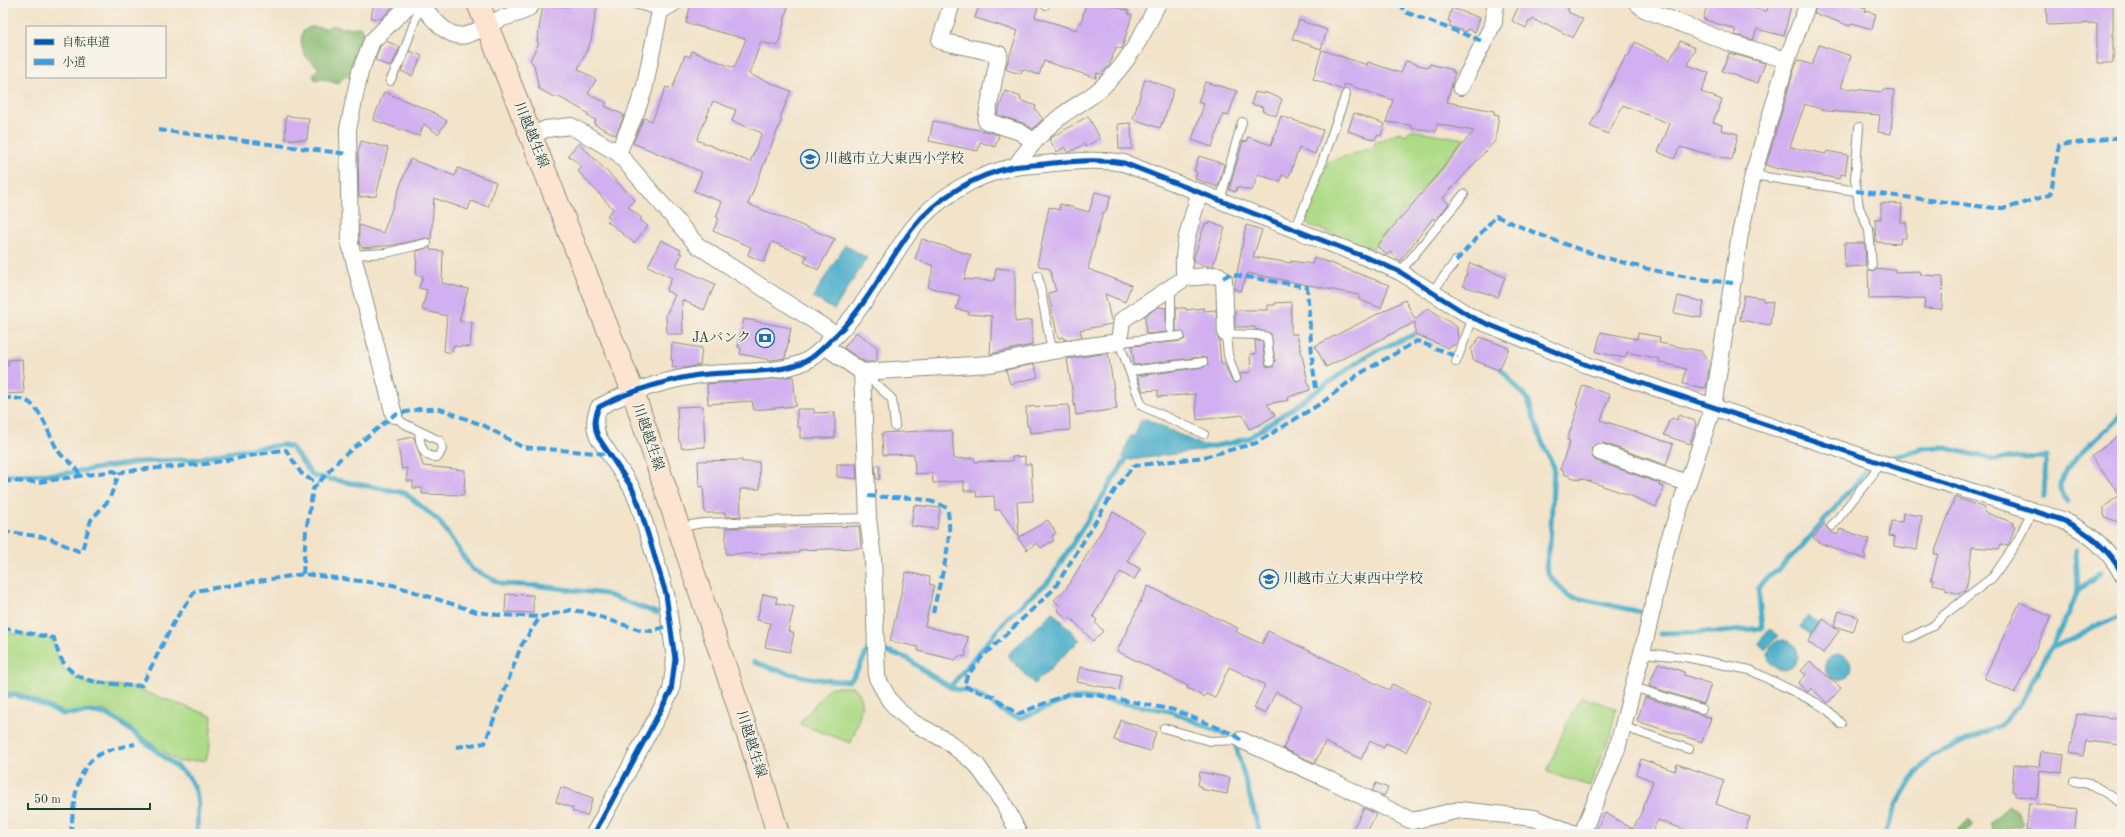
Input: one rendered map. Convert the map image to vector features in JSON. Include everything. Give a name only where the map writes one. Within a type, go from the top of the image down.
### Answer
[{"type":"main road","name":"川越越生線","points":[[478,3],[633,392],[680,527],[752,745],[778,834]]},
{"type":"street","points":[[394,415],[350,244],[348,129],[360,72],[372,41],[411,3]]},
{"type":"street","points":[[420,3],[447,31],[454,34],[466,35],[501,18],[519,14],[533,3]]},
{"type":"street","points":[[952,3],[940,41],[1000,54],[986,121],[1020,132],[1034,141]]},
{"type":"street","points":[[1015,167],[1034,141],[1061,116],[1081,104],[1100,88],[1125,63],[1146,28],[1158,3]]},
{"type":"street","points":[[1461,87],[1494,22],[1495,3]]},
{"type":"street","points":[[1636,3],[1644,9],[1730,43],[1788,60]]},
{"type":"street","points":[[1241,740],[1332,781],[1412,821],[1459,810],[1534,818],[1582,833],[1617,749],[1624,728],[1667,546],[1713,407],[1740,234],[1753,175],[1788,60],[1808,3]]},
{"type":"street","points":[[618,153],[644,90],[667,7]]},
{"type":"street","points":[[531,136],[546,129],[571,126],[618,153],[697,245],[831,341],[862,372],[868,518],[873,559],[875,663],[877,678],[890,701],[914,723],[947,741],[976,764],[1004,804],[1014,832]]},
{"type":"street","points":[[594,834],[658,717],[671,690],[674,675],[672,624],[666,594],[650,539],[632,488],[598,437],[595,428],[595,414],[599,407],[633,392],[683,378],[792,366],[805,362],[831,341],[846,326],[871,293],[912,230],[925,215],[949,196],[975,179],[1015,167],[1091,160],[1117,161],[1200,192],[1400,272],[1473,318],[1587,365],[1878,462],[2062,520],[2078,527],[2104,548],[2122,574]]},
{"type":"street","points":[[1185,278],[1184,268],[1186,247],[1200,192]]},
{"type":"street","points":[[862,372],[990,364],[1052,351],[1119,342],[1122,320],[1185,278],[1218,275],[1223,278],[1226,334]]},
{"type":"street","points":[[1600,452],[1687,483]]},
{"type":"lane","points":[[390,81],[402,57],[420,3]]},
{"type":"lane","points":[[630,3],[667,7]]},
{"type":"lane","points":[[1295,230],[1323,160],[1346,94]]},
{"type":"lane","points":[[1220,200],[1242,122]]},
{"type":"lane","points":[[1859,127],[1854,180],[1859,207],[1869,230],[1872,266]]},
{"type":"lane","points":[[1753,175],[1856,191]]},
{"type":"lane","points":[[1400,272],[1464,194]]},
{"type":"lane","points":[[353,255],[386,253],[427,243]]},
{"type":"lane","points":[[1432,292],[1456,261]]},
{"type":"lane","points":[[1038,276],[1052,351]]},
{"type":"lane","points":[[1171,287],[1171,329]]},
{"type":"lane","points":[[1456,362],[1473,318]]},
{"type":"lane","points":[[1236,378],[1228,355],[1226,334],[1257,334],[1267,337],[1270,362]]},
{"type":"lane","points":[[1180,336],[1119,342],[1142,406],[1204,434]]},
{"type":"lane","points":[[1130,371],[1203,362]]},
{"type":"lane","points":[[862,372],[892,399],[895,426]]},
{"type":"lane","points":[[394,415],[403,423],[419,431]]},
{"type":"lane","points":[[1832,526],[1874,472],[1878,462]]},
{"type":"lane","points":[[1909,638],[1933,626],[1944,615],[1993,577],[2017,542],[2032,510]]},
{"type":"lane","points":[[680,527],[703,523],[868,518]]},
{"type":"lane","points":[[1642,653],[1685,657],[1750,670],[1815,702],[1828,710],[1841,724]]},
{"type":"lane","points":[[1634,687],[1702,709]]},
{"type":"lane","points":[[1164,728],[1210,741],[1241,740]]},
{"type":"lane","points":[[1624,728],[1689,749]]},
{"type":"lane","points":[[2074,780],[2092,785],[2122,803]]},
{"type":"green space","points":[[332,25],[342,28],[360,27],[367,42],[355,73],[343,78],[338,84],[323,79],[316,81],[313,75],[319,67],[309,61],[301,42],[303,31],[310,27],[328,28]]},
{"type":"green space","points":[[1411,130],[1464,139],[1372,249],[1309,225],[1305,220],[1328,162],[1374,147],[1375,143],[1399,132],[1405,135]]},
{"type":"green space","points":[[3,632],[52,639],[59,662],[65,670],[84,682],[131,687],[212,716],[210,745],[206,760],[178,762],[105,710],[66,713],[22,694],[13,692],[3,693]]},
{"type":"green space","points":[[830,687],[853,687],[858,691],[861,697],[860,713],[851,743],[799,724]]},
{"type":"green space","points":[[1581,697],[1616,708],[1611,732],[1590,786],[1547,772],[1565,727]]},
{"type":"green space","points":[[2008,805],[2018,811],[2023,822],[2022,827],[2012,827],[2011,834],[1992,834],[1991,823]]},
{"type":"green space","points":[[1969,820],[1972,824],[1970,830],[1966,830],[1965,834],[1952,834]]},
{"type":"water","points":[[845,245],[867,258],[834,310],[813,297]]},
{"type":"water","points":[[1146,419],[1202,445],[1204,450],[1131,460],[1122,457],[1130,437],[1135,435],[1141,420]]},
{"type":"water","points":[[1053,612],[1080,640],[1034,684],[1007,655]]},
{"type":"water","points":[[1808,616],[1830,631],[1822,642],[1800,627]]},
{"type":"water","points":[[1770,629],[1778,636],[1765,650],[1758,643]]},
{"type":"water","points":[[1783,640],[1793,645],[1798,655],[1793,665],[1783,670],[1773,665],[1768,655],[1773,645]]},
{"type":"water","points":[[1838,654],[1847,658],[1851,667],[1847,676],[1838,680],[1829,676],[1825,667],[1829,658]]},
{"type":"building","points":[[374,3],[394,5],[381,19],[371,18]]},
{"type":"building","points":[[568,3],[597,5],[591,41],[578,69],[596,80],[588,94],[607,103],[605,106],[624,115],[616,135],[594,124],[596,120],[587,116],[588,113],[557,96],[556,98],[539,89],[534,65],[530,60],[539,43],[537,42],[543,5],[568,7]]},
{"type":"building","points":[[691,3],[789,3],[778,46],[761,42],[749,74],[791,91],[780,118],[782,119],[748,204],[835,239],[818,270],[804,262],[807,256],[772,242],[764,262],[748,255],[751,247],[713,231],[719,218],[716,217],[722,202],[694,191],[702,172],[633,143],[644,118],[652,121],[666,87],[672,89],[685,55],[690,57],[692,51],[734,68],[746,39],[686,23]],"holes":[[[713,101],[736,110],[732,121],[762,133],[750,162],[697,140]]]},
{"type":"building","points":[[980,3],[1039,3],[1035,17],[1076,30],[1079,22],[1081,23],[1086,3],[1100,3],[1117,7],[1129,11],[1128,14],[1132,15],[1122,49],[1116,47],[1109,66],[1101,74],[1097,73],[1096,78],[1044,61],[1039,75],[1022,69],[1021,74],[1007,70],[1006,67],[1018,31],[975,18]]},
{"type":"building","points":[[1520,3],[1557,3],[1569,9],[1568,12],[1583,19],[1573,38],[1545,23],[1544,25],[1533,19],[1531,22],[1529,21],[1526,28],[1512,21]]},
{"type":"building","points":[[1708,3],[1739,3],[1739,5],[1767,11],[1769,3],[1798,3],[1797,6],[1791,5],[1784,36],[1757,29],[1753,40],[1735,35],[1735,29],[1703,19]]},
{"type":"building","points":[[1817,3],[1848,3],[1866,8],[1865,11],[1876,14],[1872,29],[1852,23],[1850,26],[1814,13]]},
{"type":"building","points":[[2046,3],[2113,3],[2113,63],[2097,63],[2097,23],[2047,25]]},
{"type":"building","points":[[1452,8],[1480,18],[1475,32],[1467,29],[1467,32],[1449,26],[1451,22],[1448,21]]},
{"type":"building","points":[[1299,20],[1327,30],[1321,49],[1292,39]]},
{"type":"building","points":[[386,41],[400,47],[391,67],[375,60],[380,46]]},
{"type":"building","points":[[1680,41],[1695,48],[1688,65],[1709,73],[1701,92],[1722,100],[1713,122],[1722,125],[1721,130],[1738,134],[1732,160],[1680,147],[1674,159],[1658,152],[1670,124],[1623,105],[1608,134],[1590,126],[1626,56],[1628,57],[1635,42],[1670,60]]},
{"type":"building","points":[[1819,45],[1851,56],[1841,88],[1883,92],[1883,89],[1894,90],[1891,134],[1878,132],[1880,115],[1827,111],[1805,104],[1790,147],[1826,154],[1827,151],[1848,155],[1845,175],[1841,174],[1840,179],[1778,169],[1766,165],[1798,60],[1812,65]]},
{"type":"building","points":[[1322,50],[1367,65],[1368,62],[1401,73],[1406,61],[1422,66],[1429,67],[1430,64],[1453,70],[1452,72],[1455,72],[1447,102],[1494,111],[1494,114],[1499,115],[1495,141],[1443,198],[1449,204],[1435,220],[1433,218],[1400,261],[1390,252],[1387,255],[1377,246],[1474,131],[1437,124],[1436,131],[1411,128],[1411,125],[1386,122],[1393,100],[1345,84],[1343,90],[1313,79]]},
{"type":"building","points":[[410,51],[422,56],[412,76],[401,71]]},
{"type":"building","points":[[1729,53],[1765,63],[1758,83],[1722,71]]},
{"type":"building","points":[[1145,79],[1174,89],[1160,128],[1133,119]]},
{"type":"building","points":[[1205,82],[1237,91],[1228,116],[1223,114],[1212,147],[1192,140],[1204,104],[1198,102]]},
{"type":"building","points":[[1005,91],[1021,97],[1020,100],[1036,106],[1035,109],[1043,119],[1033,129],[1023,123],[997,115]]},
{"type":"building","points":[[384,92],[431,111],[447,121],[438,134],[424,124],[419,136],[373,120]]},
{"type":"building","points":[[1255,92],[1263,94],[1264,92],[1282,99],[1276,116],[1262,111],[1263,107],[1251,104]]},
{"type":"building","points":[[1354,113],[1385,124],[1381,136],[1377,135],[1375,140],[1348,131]]},
{"type":"building","points":[[286,116],[309,118],[307,140],[285,139]]},
{"type":"building","points":[[1088,116],[1100,138],[1085,147],[1084,144],[1070,152],[1068,152],[1065,147],[1057,152],[1049,139]]},
{"type":"building","points":[[1281,116],[1323,130],[1315,154],[1299,148],[1290,174],[1288,177],[1282,175],[1280,182],[1258,174],[1252,191],[1237,187],[1236,192],[1229,190],[1243,141],[1246,142],[1248,137],[1271,145]]},
{"type":"building","points":[[933,121],[999,135],[995,147],[980,142],[978,151],[929,141]]},
{"type":"building","points":[[1131,123],[1132,149],[1119,149],[1118,124]]},
{"type":"building","points":[[361,141],[388,148],[376,196],[359,197],[358,152]]},
{"type":"building","points":[[579,143],[635,200],[628,207],[642,218],[640,220],[648,226],[634,243],[607,221],[610,218],[607,216],[613,209],[578,171],[582,167],[568,155]]},
{"type":"building","points":[[1199,156],[1224,164],[1218,187],[1195,179],[1197,172],[1194,171]]},
{"type":"building","points":[[410,159],[455,176],[458,168],[496,182],[488,207],[471,201],[468,210],[434,198],[431,239],[426,238],[394,245],[363,248],[359,243],[359,225],[383,233]]},
{"type":"building","points":[[1095,192],[1111,196],[1105,213],[1103,212],[1088,269],[1131,285],[1125,302],[1105,294],[1112,324],[1080,330],[1082,337],[1064,340],[1064,337],[1058,338],[1048,293],[1056,291],[1050,269],[1039,266],[1038,261],[1049,207],[1059,210],[1060,204],[1089,212]]},
{"type":"building","points":[[1881,203],[1902,204],[1901,222],[1906,222],[1906,238],[1901,238],[1900,244],[1876,242],[1875,219],[1881,219]]},
{"type":"building","points":[[1210,222],[1225,228],[1213,266],[1207,266],[1193,262],[1205,224],[1209,225]]},
{"type":"building","points":[[1246,225],[1262,230],[1253,257],[1291,263],[1291,261],[1312,264],[1314,257],[1389,285],[1381,308],[1359,300],[1359,295],[1248,273],[1241,291],[1234,289]]},
{"type":"building","points":[[922,239],[971,255],[964,279],[994,281],[996,268],[1015,270],[1015,322],[1032,320],[1032,345],[990,354],[992,316],[968,314],[969,312],[956,309],[960,296],[928,287],[934,266],[915,259]]},
{"type":"building","points":[[661,240],[681,250],[679,253],[682,254],[676,266],[715,284],[704,310],[682,300],[683,334],[667,334],[666,315],[675,295],[666,291],[672,278],[648,266]]},
{"type":"building","points":[[1844,243],[1865,243],[1866,266],[1845,267]]},
{"type":"building","points":[[430,247],[430,250],[443,251],[442,283],[468,289],[459,321],[472,322],[470,347],[453,346],[451,353],[444,351],[447,316],[422,310],[427,290],[419,288],[423,276],[416,275],[417,251]]},
{"type":"building","points":[[1470,263],[1505,277],[1498,297],[1463,286]]},
{"type":"building","points":[[1895,269],[1895,272],[1920,271],[1921,275],[1943,276],[1942,309],[1924,308],[1925,298],[1869,299],[1868,270]]},
{"type":"building","points":[[1744,295],[1763,298],[1763,301],[1773,302],[1770,325],[1740,320]]},
{"type":"building","points":[[1678,296],[1704,302],[1701,318],[1674,313]]},
{"type":"building","points":[[1405,300],[1415,319],[1428,308],[1457,327],[1458,343],[1448,348],[1415,334],[1415,322],[1326,367],[1315,346]]},
{"type":"building","points":[[1291,302],[1291,334],[1297,334],[1310,390],[1288,397],[1289,400],[1267,404],[1275,415],[1261,424],[1249,429],[1243,415],[1197,420],[1195,394],[1158,397],[1158,390],[1143,391],[1137,376],[1204,367],[1208,364],[1207,358],[1202,357],[1134,365],[1132,346],[1181,341],[1185,339],[1184,333],[1176,331],[1176,308],[1186,308],[1186,310],[1204,308],[1205,311],[1216,310],[1221,364],[1224,363],[1231,380],[1235,383],[1240,381],[1240,374],[1251,372],[1250,354],[1256,354],[1255,340],[1262,342],[1266,366],[1273,367],[1275,361],[1271,334],[1255,329],[1255,327],[1235,327],[1235,310],[1268,310],[1268,305]]},
{"type":"building","points":[[1158,307],[1166,308],[1166,332],[1146,334],[1145,316]]},
{"type":"building","name":"JAバンク","points":[[744,319],[791,328],[785,358],[771,360],[740,354],[741,348],[738,347]]},
{"type":"building","points":[[856,332],[877,347],[877,362],[865,362],[844,348]]},
{"type":"building","points":[[1601,332],[1637,339],[1638,333],[1660,337],[1659,343],[1701,351],[1710,363],[1706,388],[1683,384],[1686,369],[1659,362],[1660,359],[1627,352],[1625,358],[1596,352]]},
{"type":"building","points":[[1480,337],[1509,348],[1499,370],[1473,360],[1471,349]]},
{"type":"building","points":[[672,343],[702,348],[700,365],[685,368],[672,367]]},
{"type":"building","points":[[1108,353],[1117,409],[1076,415],[1067,359]]},
{"type":"building","points":[[22,359],[24,393],[3,394],[3,367],[8,366],[8,360]]},
{"type":"building","points":[[1034,364],[1038,377],[1010,384],[1006,370]]},
{"type":"building","points":[[793,376],[796,406],[754,410],[752,401],[708,404],[707,384]]},
{"type":"building","points":[[1583,385],[1610,395],[1601,420],[1673,444],[1666,465],[1603,443],[1594,445],[1591,449],[1593,458],[1596,461],[1659,483],[1659,485],[1664,487],[1656,507],[1629,495],[1580,478],[1580,480],[1563,474],[1564,471],[1560,469],[1570,441],[1567,440],[1579,406],[1576,405]]},
{"type":"building","points":[[1069,405],[1070,430],[1030,433],[1029,426],[1027,426],[1026,407]]},
{"type":"building","points":[[703,406],[705,447],[681,448],[681,442],[679,442],[677,407]]},
{"type":"building","points":[[797,409],[814,409],[814,413],[835,412],[835,438],[800,438],[800,427],[797,427]]},
{"type":"building","points":[[1678,415],[1695,421],[1696,425],[1690,444],[1664,435],[1669,421],[1672,418],[1677,420]]},
{"type":"building","points":[[952,431],[954,459],[974,458],[975,462],[1012,461],[1012,457],[1025,456],[1025,464],[1031,464],[1033,501],[1017,502],[1019,536],[1000,510],[995,510],[994,496],[977,497],[976,491],[964,491],[964,481],[933,483],[932,473],[915,474],[914,454],[883,455],[882,433]]},
{"type":"building","points":[[2122,433],[2122,523],[2104,517],[2104,507],[2120,495],[2091,456]]},
{"type":"building","points":[[414,437],[423,466],[465,470],[464,495],[422,494],[422,488],[413,488],[413,481],[407,481],[407,468],[402,469],[397,440]]},
{"type":"building","points":[[742,460],[742,462],[759,462],[760,489],[740,489],[741,516],[726,517],[725,513],[705,513],[703,486],[699,487],[698,461]]},
{"type":"building","points":[[837,464],[856,464],[857,479],[837,477]]},
{"type":"building","points":[[875,465],[879,465],[880,479],[876,479]]},
{"type":"building","points":[[1955,497],[1985,508],[1984,512],[2014,523],[2013,526],[2015,527],[2008,546],[2001,544],[1999,549],[1972,547],[1965,592],[1961,591],[1960,594],[1945,590],[1946,587],[1933,584],[1934,580],[1931,580],[1938,554],[1934,554]]},
{"type":"building","points":[[914,505],[940,508],[937,529],[911,526]]},
{"type":"building","points":[[1113,512],[1145,531],[1127,561],[1140,569],[1134,580],[1120,572],[1093,616],[1097,620],[1095,622],[1103,631],[1093,641],[1070,617],[1067,620],[1057,609],[1060,606],[1054,600],[1066,589]]},
{"type":"building","points":[[1903,513],[1922,516],[1917,550],[1894,546],[1894,537],[1889,536],[1891,521],[1902,522]]},
{"type":"building","points":[[1048,520],[1056,533],[1052,536],[1054,540],[1041,548],[1037,543],[1027,550],[1018,538]]},
{"type":"building","points":[[1824,524],[1829,531],[1838,535],[1840,529],[1869,539],[1864,554],[1866,557],[1865,559],[1822,544],[1813,538]]},
{"type":"building","points":[[859,526],[861,548],[799,550],[799,553],[726,554],[726,528]]},
{"type":"building","points":[[906,572],[930,577],[929,584],[934,585],[925,626],[968,637],[965,657],[959,656],[955,660],[918,651],[918,647],[890,641]]},
{"type":"building","points":[[1148,586],[1238,628],[1236,632],[1262,644],[1268,631],[1389,690],[1392,684],[1431,703],[1406,752],[1386,743],[1384,748],[1370,741],[1361,759],[1325,742],[1315,763],[1283,749],[1302,705],[1276,692],[1265,714],[1254,708],[1265,685],[1229,667],[1215,698],[1206,694],[1204,697],[1187,688],[1188,686],[1117,651]]},
{"type":"building","points":[[506,594],[533,595],[533,613],[505,612]]},
{"type":"building","points":[[763,594],[777,597],[776,603],[794,607],[788,631],[794,633],[790,652],[765,647],[770,623],[757,620]]},
{"type":"building","points":[[2020,602],[2051,617],[2015,693],[1984,678]]},
{"type":"building","points":[[1839,611],[1858,617],[1853,632],[1834,626]]},
{"type":"building","points":[[1823,619],[1839,631],[1823,653],[1808,642]]},
{"type":"building","points":[[1810,661],[1841,688],[1828,703],[1811,688],[1808,692],[1798,683],[1806,675],[1801,671]]},
{"type":"building","points":[[1658,663],[1684,672],[1684,675],[1711,684],[1704,704],[1649,686]]},
{"type":"building","points":[[1080,667],[1122,675],[1119,690],[1077,682]]},
{"type":"building","points":[[1645,697],[1711,718],[1702,742],[1637,721]]},
{"type":"building","points":[[2077,714],[2122,719],[2122,745],[2086,741],[2083,756],[2070,753]]},
{"type":"building","points":[[1121,720],[1156,732],[1150,751],[1114,740]]},
{"type":"building","points":[[2041,751],[2064,754],[2062,773],[2040,770],[2037,798],[2015,796],[2015,792],[2012,791],[2014,765],[2039,767]]},
{"type":"building","points":[[1641,759],[1675,771],[1677,764],[1724,780],[1716,804],[1750,817],[1744,834],[1696,834],[1658,820],[1651,834],[1594,834],[1605,813],[1633,829],[1642,811],[1653,781],[1636,774]]},
{"type":"building","points":[[1200,772],[1230,778],[1227,794],[1201,789],[1201,786],[1198,786]]},
{"type":"building","points":[[1376,783],[1388,788],[1384,796],[1372,791]]},
{"type":"building","points":[[561,787],[593,798],[587,816],[572,811],[573,808],[556,802]]},
{"type":"building","points":[[2029,803],[2077,809],[2074,834],[2026,831]]},
{"type":"building","points":[[1364,808],[1376,814],[1366,834],[1350,834]]},
{"type":"waterway","points":[[1198,449],[1249,438],[1371,353],[1415,334]]},
{"type":"waterway","points":[[1500,368],[1528,400],[1541,440],[1554,467],[1550,544],[1546,567],[1549,576],[1568,596],[1641,612]]},
{"type":"waterway","points":[[2067,502],[2061,488],[2062,478],[2068,468],[2075,458],[2106,431],[2122,413]]},
{"type":"waterway","points":[[3,475],[61,474],[139,462],[198,459],[225,452],[282,445],[291,447],[313,476],[405,493],[439,521],[472,569],[502,584],[540,586],[605,594],[657,613]]},
{"type":"waterway","points":[[1887,459],[1924,448],[1942,447],[1992,459],[2046,457],[2044,497]]},
{"type":"waterway","points":[[754,662],[801,676],[825,680],[849,681],[856,673],[870,647],[907,658],[930,675],[950,687],[1010,615],[1049,581],[1128,456],[1130,456]]},
{"type":"waterway","points":[[1660,633],[1722,632],[1762,628],[1758,588],[1765,579],[1777,571],[1804,544],[1869,468]]},
{"type":"waterway","points":[[1885,834],[1896,805],[1911,780],[1931,756],[2001,725],[2019,706],[2069,613],[2078,590],[2076,550]]},
{"type":"waterway","points":[[2078,590],[2101,572]]},
{"type":"waterway","points":[[2050,649],[2119,616]]},
{"type":"waterway","points":[[950,687],[974,693],[1014,717],[1020,718],[1070,699],[1091,698],[1170,711],[1224,734]]},
{"type":"waterway","points":[[3,696],[15,695],[27,698],[63,714],[95,712],[105,714],[120,722],[188,776],[196,791],[198,804],[197,834]]},
{"type":"waterway","points":[[1236,746],[1260,834]]},
{"type":"marked path","points":[[1399,3],[1405,12],[1485,42]]},
{"type":"marked path","points":[[158,130],[348,154]]},
{"type":"marked path","points":[[1856,191],[1994,208],[2007,208],[2049,195],[2051,192],[2059,145],[2122,137]]},
{"type":"marked path","points":[[1456,261],[1496,216],[1553,240],[1612,259],[1672,274],[1733,283]]},
{"type":"marked path","points":[[1223,278],[1230,274],[1307,287],[1313,368],[1316,388]]},
{"type":"marked path","points":[[1241,740],[1233,734],[1174,710],[1097,695],[1068,694],[1018,714],[994,697],[964,686],[967,676],[982,657],[1054,589],[1115,490],[1133,466],[1204,457],[1256,443],[1323,402],[1359,374],[1417,341],[1458,357]]},
{"type":"marked path","points":[[3,398],[24,400],[35,408],[43,419],[59,452],[74,465],[80,477]]},
{"type":"marked path","points":[[303,574],[306,531],[313,489],[340,459],[394,415],[419,409],[440,409],[485,426],[522,447],[609,454]]},
{"type":"marked path","points":[[3,531],[49,538],[78,551],[82,550],[91,520],[109,500],[119,474],[125,471],[205,464],[286,450],[301,473],[318,483]]},
{"type":"marked path","points":[[3,481],[39,482],[114,471],[119,474]]},
{"type":"marked path","points":[[868,496],[919,499],[947,508],[949,520],[948,547],[933,613]]},
{"type":"marked path","points":[[3,628],[54,638],[57,650],[62,660],[67,667],[82,678],[102,683],[135,686],[142,685],[175,620],[195,591],[303,574],[393,585],[477,612],[499,615],[540,617]]},
{"type":"marked path","points":[[456,747],[485,743],[521,646],[540,617],[571,610],[585,612],[640,630],[652,631],[672,624]]},
{"type":"marked path","points":[[71,834],[78,783],[87,765],[103,752],[135,744]]},
{"type":"cycle path","points":[[594,834],[671,691],[675,659],[666,594],[639,505],[632,488],[598,437],[595,422],[599,407],[638,390],[682,378],[708,374],[772,370],[796,365],[806,361],[819,352],[858,310],[912,229],[933,207],[957,189],[985,176],[1013,167],[1080,161],[1124,163],[1378,262],[1400,272],[1473,318],[1587,365],[1878,462],[2062,520],[2089,535],[2111,557],[2122,574]]},
{"type":"place","name":"川越市立大東西小学校","points":[[810,159]]},
{"type":"place","name":"JAバンク","points":[[765,338]]},
{"type":"place","name":"川越市立大東西中学校","points":[[1269,579]]}]
